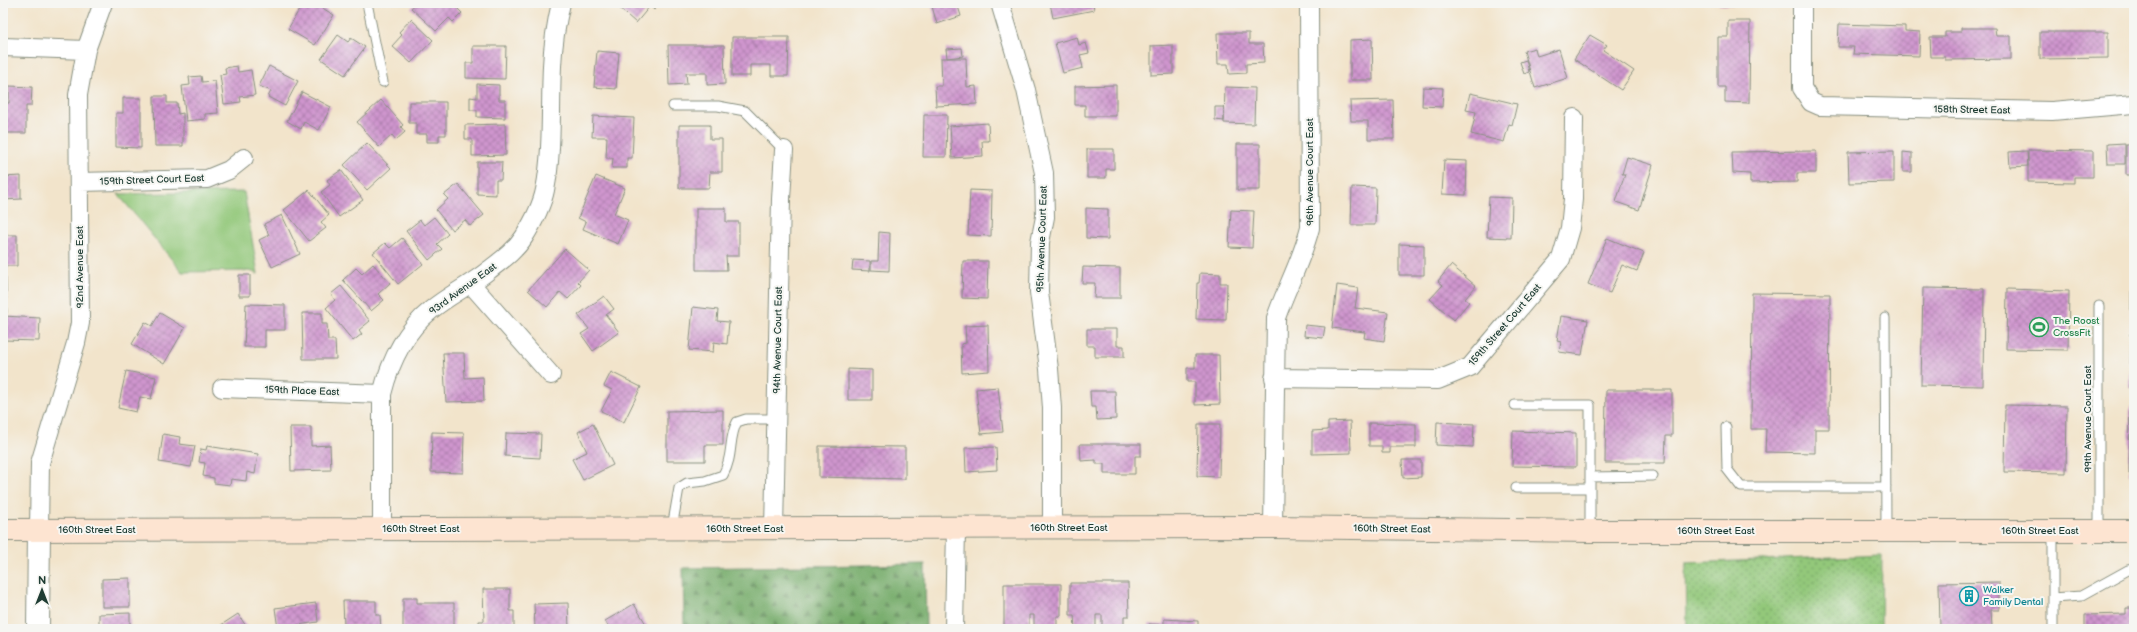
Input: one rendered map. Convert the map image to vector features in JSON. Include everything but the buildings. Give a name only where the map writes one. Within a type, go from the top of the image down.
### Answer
[{"type":"main road","name":"160th Street East","points":[[3,530],[1273,527],[1590,531],[2134,531]]},
{"type":"street","name":"92nd Avenue East","points":[[39,530],[40,463],[76,343],[80,323],[78,95],[86,50],[103,3]]},
{"type":"street","name":"93rd Avenue East","points":[[382,529],[382,394],[393,358],[416,324],[432,309],[471,284],[509,254],[524,237],[545,191],[548,164],[553,51],[561,3]]},
{"type":"street","name":"95th Avenue Court East","points":[[1000,3],[1026,90],[1044,173],[1045,217],[1040,242],[1040,292],[1052,408],[1052,528]]},
{"type":"street","name":"96th Avenue Court East","points":[[1273,527],[1276,318],[1282,299],[1304,252],[1310,228],[1310,3]]},
{"type":"street","name":"158th Street East","points":[[1802,3],[1802,88],[1811,102],[1820,106],[1832,108],[2052,110],[2134,104]]},
{"type":"street","points":[[3,47],[86,50]]},
{"type":"street","name":"159th Street Court East","points":[[1274,378],[1438,380],[1470,368],[1561,260],[1570,228],[1573,199],[1574,118]]},
{"type":"street","name":"94th Avenue Court East","points":[[774,529],[781,200],[784,150]]},
{"type":"street","name":"159th Street Court East","points":[[79,182],[207,179],[229,170],[244,158]]},
{"type":"street","points":[[471,284],[552,375]]},
{"type":"street","name":"159th Place East","points":[[222,388],[382,394]]},
{"type":"street","points":[[954,629],[956,528]]},
{"type":"street","points":[[38,629],[40,608],[39,530]]},
{"type":"lane","points":[[367,3],[383,82]]},
{"type":"lane","points":[[673,106],[718,106],[745,111],[784,150]]},
{"type":"lane","name":"99th Avenue Court East","points":[[2099,306],[2099,531]]},
{"type":"lane","points":[[1885,318],[1886,531]]},
{"type":"lane","points":[[1515,405],[1590,405],[1590,531]]},
{"type":"lane","points":[[672,529],[679,488],[687,483],[705,481],[722,475],[730,459],[732,436],[737,422],[746,419],[776,419]]},
{"type":"lane","points":[[1726,427],[1727,469],[1741,487],[1886,487]]},
{"type":"lane","points":[[1590,477],[1653,476]]},
{"type":"lane","points":[[1516,488],[1590,488]]},
{"type":"lane","points":[[2053,531],[2053,629]]},
{"type":"lane","points":[[2053,598],[2081,596],[2128,570],[2134,569]]},
{"type":"green space","points":[[244,192],[258,274],[250,271],[182,272],[118,194]]},
{"type":"green space","points":[[1882,555],[1881,629],[1687,629],[1686,563]]},
{"type":"green space","points":[[925,564],[926,629],[684,629],[683,568]]},
{"type":"place","name":"The Roost CrossFit","points":[[2039,327]]},
{"type":"place","name":"Walker Family Dental","points":[[1969,596]]}]
